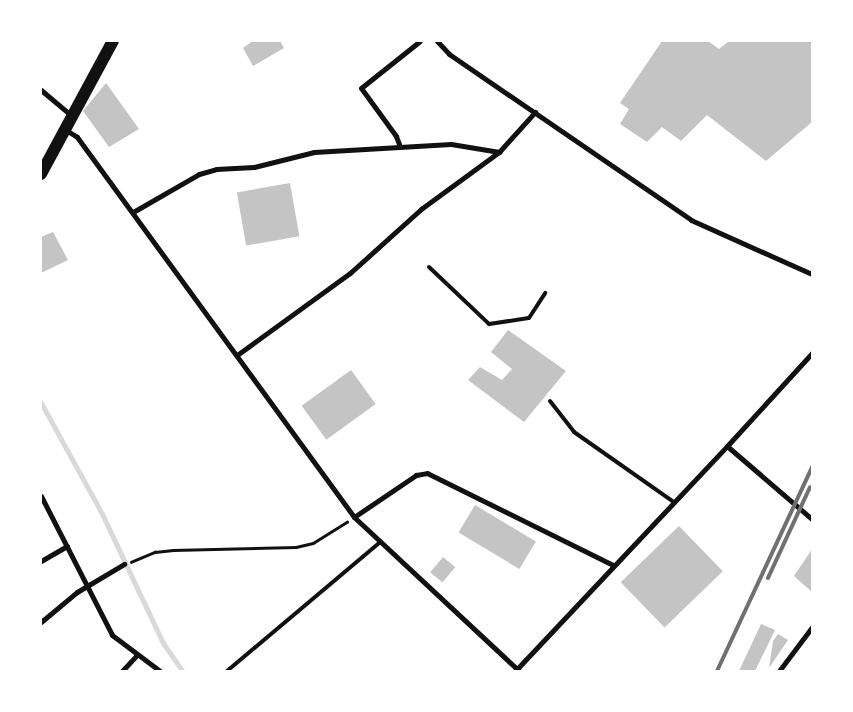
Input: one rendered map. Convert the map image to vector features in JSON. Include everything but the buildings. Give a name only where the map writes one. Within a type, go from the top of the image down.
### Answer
[{"type":"highway","points":[[41,174],[113,41]]},
{"type":"street","points":[[399,144],[396,136],[361,88],[420,41]]},
{"type":"street","points":[[437,41],[449,54],[691,220],[812,274]]},
{"type":"street","points":[[41,90],[73,116]]},
{"type":"street","points":[[237,355],[343,280],[421,209],[498,152],[535,112]]},
{"type":"street","points":[[66,130],[77,137],[133,212],[354,517],[517,670],[613,565],[675,503],[812,353]]},
{"type":"street","points":[[133,212],[199,174],[216,169],[254,167],[314,152],[399,144],[451,144],[498,152]]},
{"type":"street","points":[[727,446],[812,519]]},
{"type":"street","points":[[354,517],[416,475],[427,473],[613,565]]},
{"type":"street","points":[[41,496],[112,635],[136,656],[160,671]]},
{"type":"street","points":[[41,561],[67,546]]},
{"type":"street","points":[[41,622],[86,585],[124,564]]},
{"type":"street","points":[[778,671],[812,627]]},
{"type":"street","points":[[122,671],[136,656]]},
{"type":"lane","points":[[429,267],[489,324],[529,318],[545,293]]},
{"type":"lane","points":[[550,401],[574,432],[675,503]]},
{"type":"lane","points":[[227,671],[380,542]]},
{"type":"path","points":[[131,562],[155,552],[173,550],[296,547],[313,543],[354,517]]},
{"type":"waterway","points":[[41,402],[102,513],[164,644],[183,671]]},
{"type":"railway","points":[[717,671],[812,467]]},
{"type":"railway","points":[[768,578],[810,487]]}]
